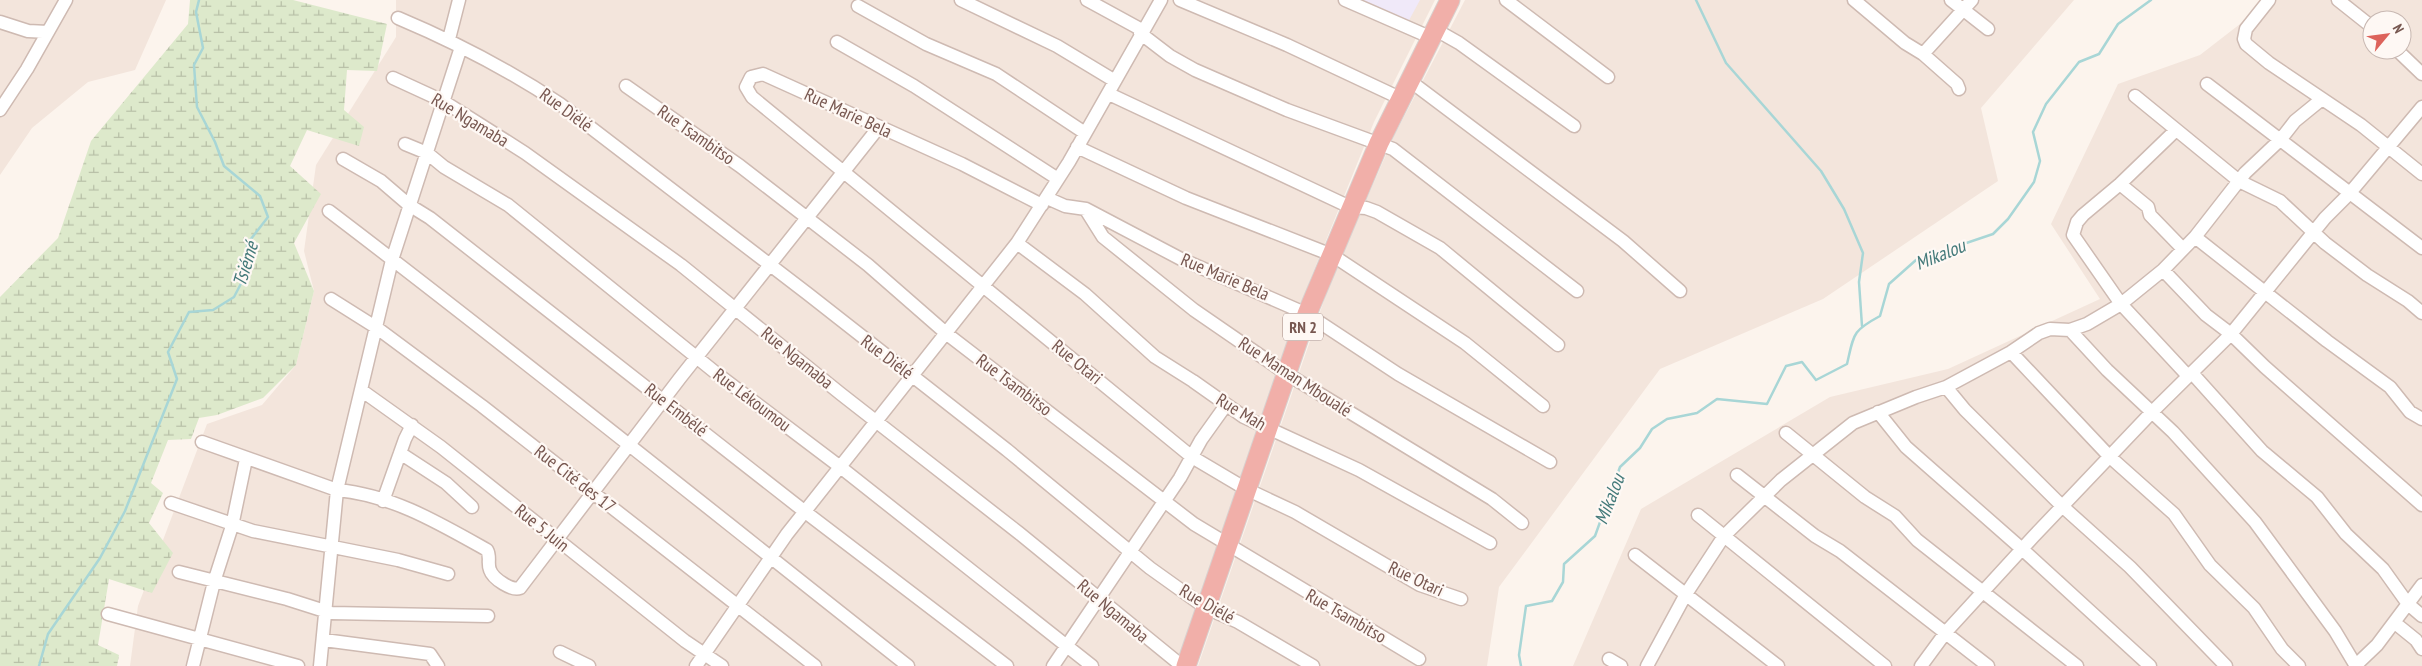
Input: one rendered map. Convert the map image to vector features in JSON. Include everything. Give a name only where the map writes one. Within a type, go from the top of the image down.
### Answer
[{"type":"highway","name":"RN 2","points":[[1188,665],[1246,489],[1269,429],[1307,314],[1378,142],[1402,99],[1450,0]]},
{"type":"street","points":[[0,110],[16,88],[66,0]]},
{"type":"street","points":[[449,39],[459,0]]},
{"type":"street","points":[[961,0],[1057,46],[1116,81]]},
{"type":"street","points":[[1086,0],[1141,31],[1170,56],[1194,70],[1287,110],[1393,149],[1577,291]]},
{"type":"street","points":[[696,666],[736,605],[804,511],[947,334],[1017,243],[1045,201],[1109,94],[1141,31],[1161,0]]},
{"type":"street","points":[[1180,0],[1287,45],[1402,99]]},
{"type":"street","points":[[1345,0],[1459,43],[1574,126]]},
{"type":"street","points":[[1506,0],[1608,77]]},
{"type":"street","points":[[1854,0],[1905,43],[1923,54],[1957,84],[1959,89]]},
{"type":"street","points":[[1951,0],[1988,30]]},
{"type":"street","points":[[1923,54],[1972,0]]},
{"type":"street","points":[[2269,0],[2246,29],[2244,39],[2246,44],[2269,63],[2390,147],[2422,174]]},
{"type":"street","points":[[2338,0],[2362,19]]},
{"type":"street","points":[[858,6],[926,44],[996,74],[1085,133]]},
{"type":"street","points":[[2,18],[28,31],[48,32]]},
{"type":"street","name":"Rue Diélé","points":[[398,18],[449,39],[527,82],[560,104],[1007,450],[1129,551],[1206,608],[1238,622],[1313,666]]},
{"type":"street","points":[[837,42],[914,86],[1058,179]]},
{"type":"street","points":[[320,666],[337,490],[392,260],[461,47]]},
{"type":"street","points":[[2407,60],[2422,74]]},
{"type":"street","name":"Rue Marie Bela","points":[[763,74],[1045,201],[1086,209],[1181,259],[1249,287],[1307,314],[1398,374],[1550,462]]},
{"type":"street","name":"Rue Otari","points":[[763,74],[751,77],[748,82],[746,87],[752,97],[1192,457],[1246,489],[1302,517],[1420,584],[1462,599]]},
{"type":"street","name":"Rue Ngamaba","points":[[393,78],[443,100],[525,153],[681,265],[875,421],[1012,527],[1098,599],[1188,665]]},
{"type":"street","points":[[1410,81],[1623,241],[1680,291]]},
{"type":"street","points":[[2207,84],[2422,248]]},
{"type":"street","name":"Rue Tsambitso","points":[[626,86],[695,132],[868,265],[947,334],[1194,524],[1419,659]]},
{"type":"street","points":[[1109,94],[1350,207],[1366,208],[1377,212],[1440,248],[1558,345]]},
{"type":"street","points":[[2135,96],[2239,181],[2280,201],[2367,275],[2408,301],[2422,313]]},
{"type":"street","points":[[1647,666],[1686,594],[1724,536],[1762,496],[1853,423],[1946,387],[2011,352],[2039,333],[2050,329],[2070,330],[2087,324],[2122,304],[2163,270],[2195,237],[2239,181],[2281,139],[2295,121],[2322,99]]},
{"type":"street","points":[[1921,666],[1946,632],[2022,548],[2151,413],[2231,334],[2342,198],[2349,194],[2378,157],[2390,147],[2422,107]]},
{"type":"street","points":[[202,442],[337,490],[354,492],[391,502],[429,518],[487,550],[490,555],[490,571],[513,589],[524,584],[696,357],[879,127]]},
{"type":"street","points":[[2176,130],[2120,184],[2082,215],[2077,222],[2073,235],[2122,304],[2262,451],[2317,497],[2346,534],[2383,570],[2408,604],[2422,616]]},
{"type":"street","name":"Rue Lékoumou","points":[[406,144],[427,154],[444,167],[508,205],[696,357],[839,466],[1092,666]]},
{"type":"street","points":[[1077,147],[1186,198],[1332,255],[1465,343],[1543,406]]},
{"type":"street","name":"Rue Embélé","points":[[343,159],[381,180],[409,205],[438,224],[804,511],[1007,666]]},
{"type":"street","points":[[2120,184],[2148,207],[2150,215],[2183,248]]},
{"type":"street","name":"Rue Maman Mboualé","points":[[1086,209],[1103,237],[1194,310],[1288,374],[1492,498],[1522,523]]},
{"type":"street","points":[[329,211],[630,444],[770,559],[908,666]]},
{"type":"street","points":[[2195,237],[2334,347],[2390,387],[2410,412],[2422,419]]},
{"type":"street","name":"Rue Mah","points":[[1017,243],[1085,294],[1155,357],[1244,417],[1359,470],[1490,543]]},
{"type":"street","points":[[2163,270],[2206,315],[2231,334],[2265,367],[2422,505]]},
{"type":"street","name":"Rue Cité des 17","points":[[331,299],[377,328],[482,406],[815,666]]},
{"type":"street","points":[[2070,330],[2107,370],[2173,432],[2255,522],[2336,631],[2356,666],[2377,646],[2422,585]]},
{"type":"street","points":[[2011,352],[2110,457],[2174,514],[2210,565],[2254,608],[2282,648],[2299,666]]},
{"type":"street","points":[[1946,387],[1964,410],[2062,506],[2130,567],[2226,666]]},
{"type":"street","name":"Rue 5 Juin","points":[[361,390],[412,424],[704,655],[722,666]]},
{"type":"street","points":[[1053,666],[1129,551],[1164,502],[1207,430],[1226,405]]},
{"type":"street","points":[[1878,412],[1906,447],[2022,548],[2150,666]]},
{"type":"street","points":[[383,501],[412,424]]},
{"type":"street","points":[[1786,433],[1865,497],[1895,516],[1917,540],[2077,666]]},
{"type":"street","points":[[400,453],[446,483],[472,507]]},
{"type":"street","points":[[192,666],[214,582],[232,526],[246,459]]},
{"type":"street","points":[[1737,475],[1815,536],[1840,551],[1988,666]]},
{"type":"street","points":[[171,503],[232,526],[398,560],[448,574]]},
{"type":"street","points":[[1698,515],[1885,666]]},
{"type":"street","points":[[1635,555],[1778,666]]},
{"type":"street","points":[[179,572],[340,614],[488,616]]},
{"type":"street","points":[[108,614],[298,666]]},
{"type":"street","points":[[2395,623],[2416,640],[2422,649]]},
{"type":"street","points":[[324,640],[430,654],[438,666]]},
{"type":"street","points":[[560,652],[589,666]]},
{"type":"street","points":[[1609,659],[1621,666]]},
{"type":"shaded area","points":[[0,0],[166,0],[135,70],[88,82],[32,128],[0,175]]},
{"type":"shaded area","points":[[396,0],[1435,0],[1374,122],[1310,280],[1177,666],[130,666],[138,606],[207,424],[262,405],[296,365],[314,291],[304,251],[316,165],[396,37]]},
{"type":"shaded area","points":[[1356,0],[1420,0],[1407,24]]},
{"type":"shaded area","points":[[1465,0],[2074,0],[1981,108],[1998,181],[1823,299],[1660,369],[1499,587],[1487,666],[1198,666],[1330,283],[1395,134]]},
{"type":"shaded area","points":[[2271,0],[2422,0],[2422,666],[1573,666],[1641,509],[1830,397],[1948,369],[2100,299],[2051,224],[2118,84],[2200,55]]},
{"type":"green space","points":[[190,0],[293,0],[387,24],[377,71],[347,70],[344,110],[364,127],[359,146],[307,130],[290,166],[321,194],[294,243],[314,291],[296,365],[263,398],[217,415],[199,418],[191,439],[168,440],[151,483],[163,493],[149,523],[173,553],[152,593],[109,579],[98,645],[119,655],[117,666],[0,666],[0,297],[58,238],[91,141],[188,24]]},
{"type":"waterway","name":"Tsiémé","points":[[39,666],[48,634],[100,558],[125,511],[177,379],[168,352],[189,312],[213,310],[234,297],[247,272],[247,244],[268,217],[260,196],[224,166],[215,142],[197,107],[194,65],[203,48],[196,12],[199,0]]},
{"type":"waterway","points":[[1696,0],[1726,63],[1821,171],[1844,209],[1863,253],[1859,282],[1862,326]]},
{"type":"waterway","name":"Mikalou","points":[[1521,666],[1519,655],[1526,606],[1552,601],[1563,582],[1564,564],[1595,536],[1620,467],[1640,448],[1652,429],[1667,419],[1697,413],[1717,399],[1767,404],[1786,366],[1802,362],[1816,380],[1847,364],[1856,334],[1864,326],[1880,316],[1889,284],[1916,260],[1993,234],[2008,219],[2034,182],[2040,161],[2033,132],[2046,104],[2079,62],[2099,54],[2118,24],[2151,0]]}]
